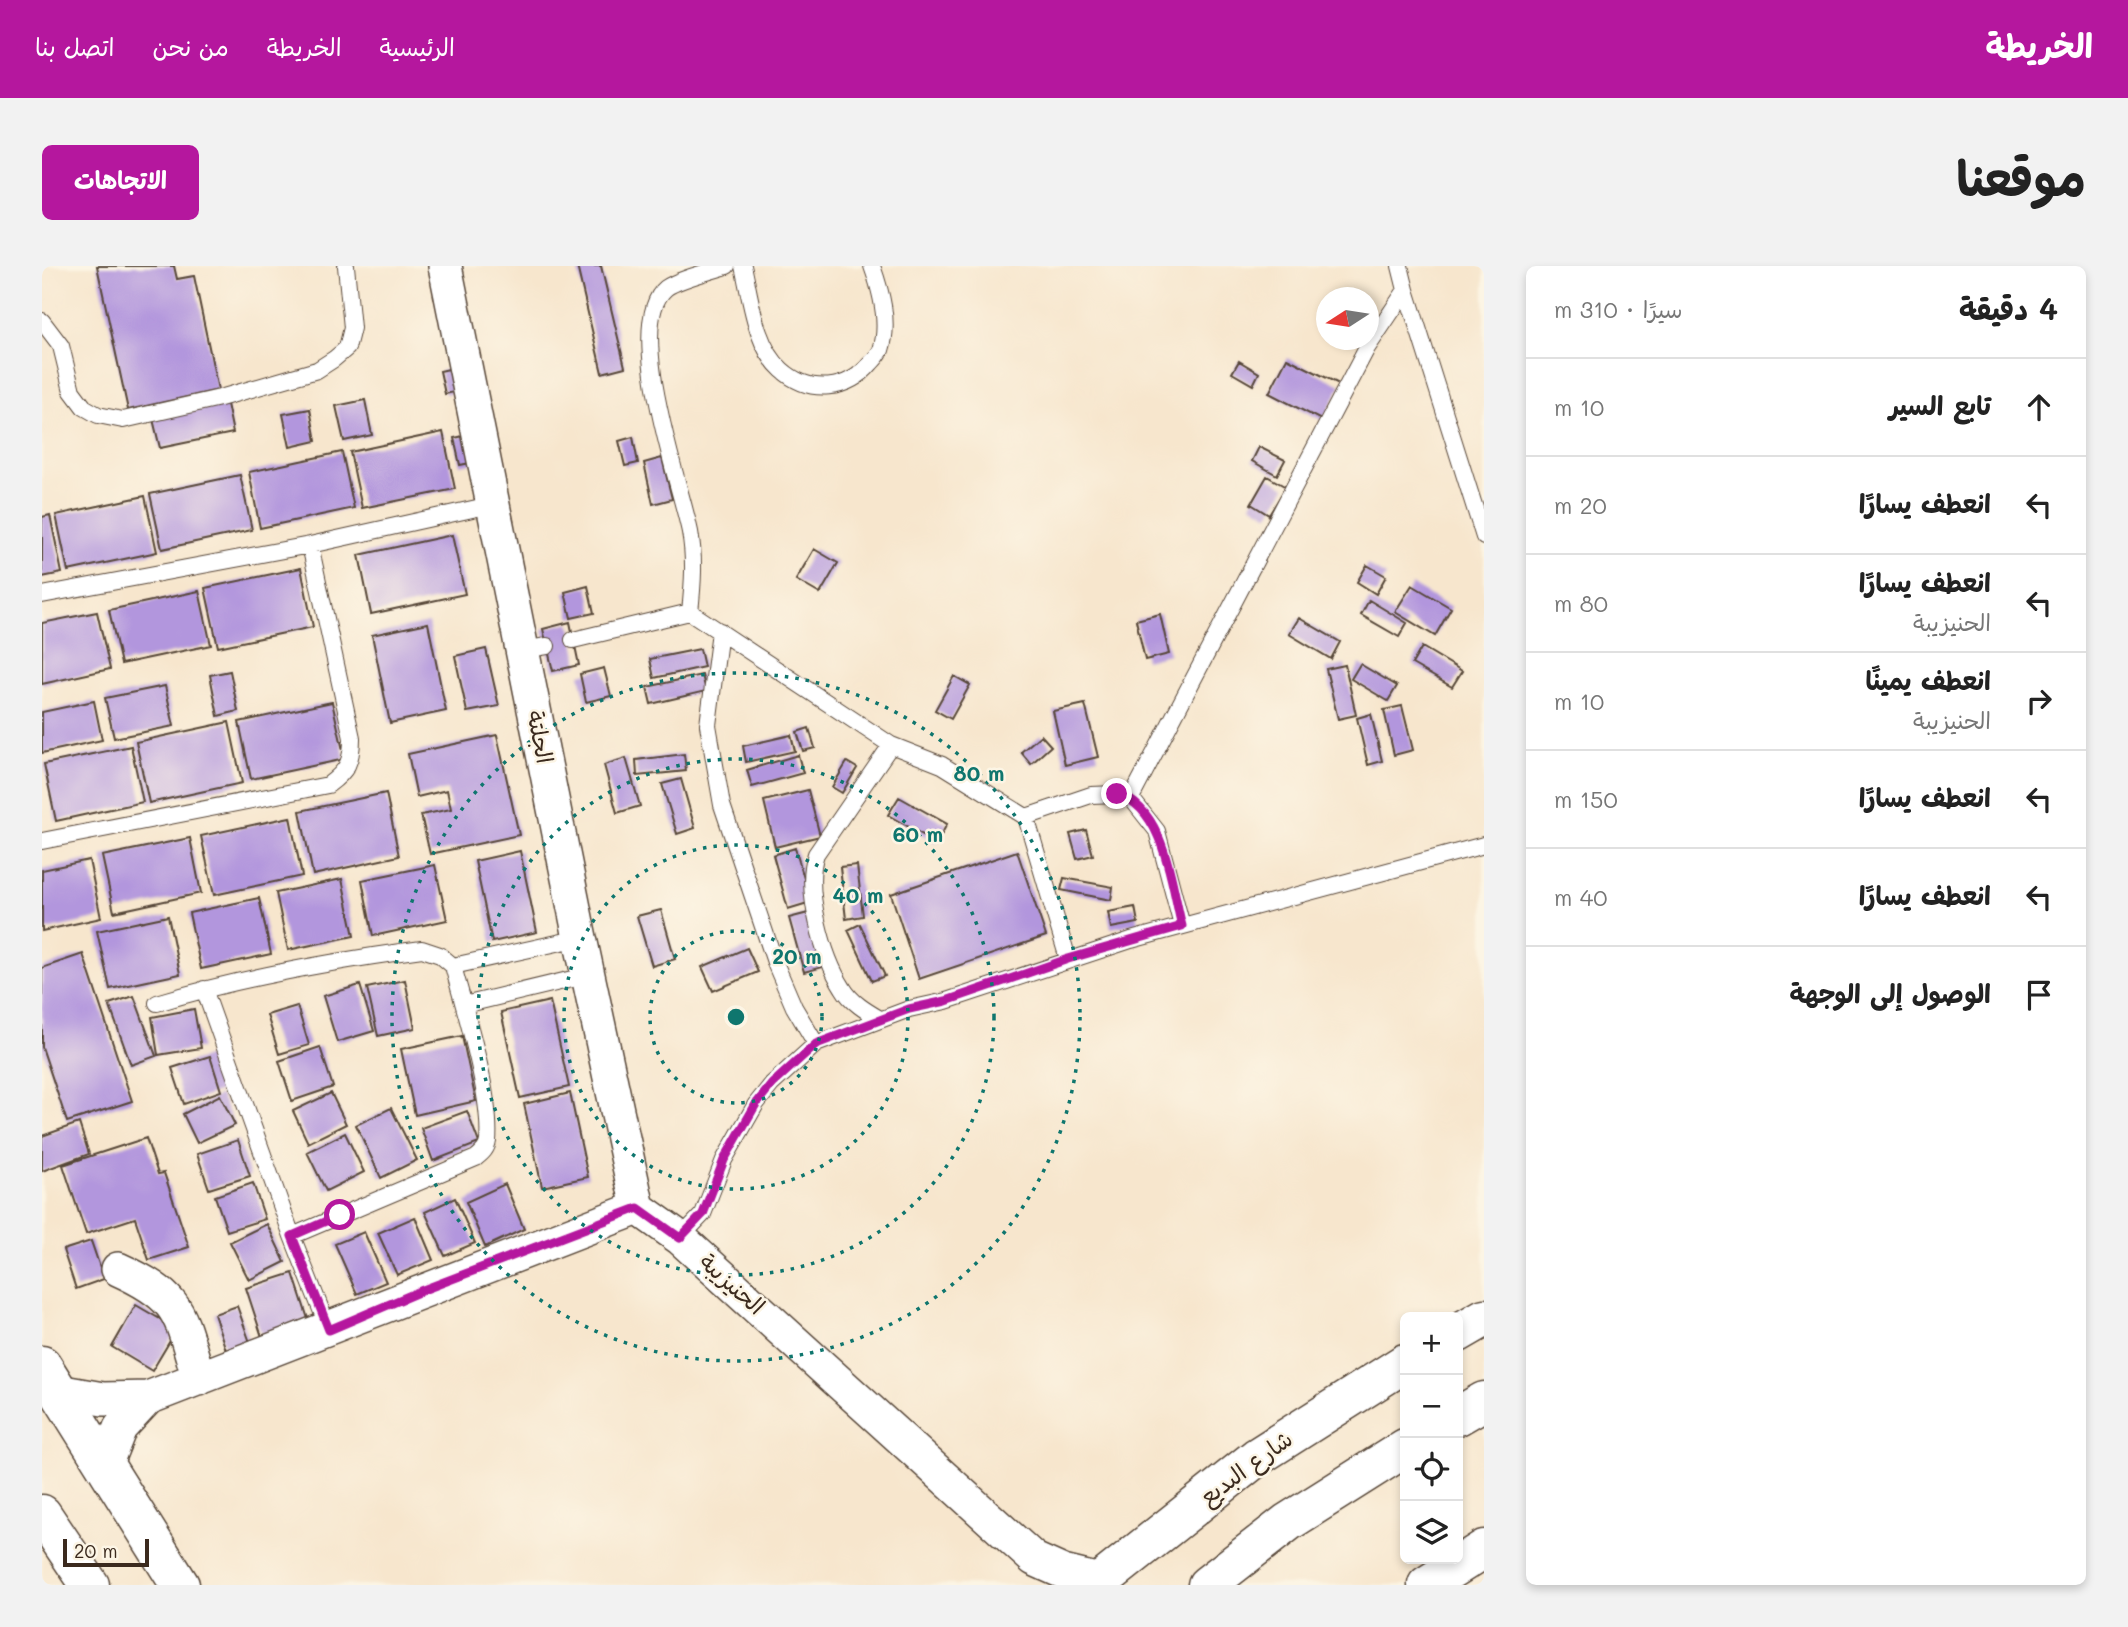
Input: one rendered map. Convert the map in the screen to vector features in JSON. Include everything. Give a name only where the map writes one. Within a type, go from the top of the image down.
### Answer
[{"type":"main road","points":[[1463,1330],[1484,1318]]},
{"type":"main road","name":"شارع البديع","points":[[1098,1583],[1257,1457],[1400,1366]]},
{"type":"main road","points":[[50,1378],[104,1468],[180,1585]]},
{"type":"main road","points":[[1463,1413],[1484,1401]]},
{"type":"main road","points":[[1207,1585],[1287,1522],[1400,1451]]},
{"type":"main road","points":[[42,1514],[90,1585]]},
{"type":"main road","points":[[1427,1585],[1484,1549]]},
{"type":"street","name":"الجلتة","points":[[445,266],[495,504],[535,648],[580,938],[638,1208]]},
{"type":"street","name":"الحنيزيبة","points":[[638,1208],[680,1238],[1034,1559],[1098,1583]]},
{"type":"street","points":[[50,1378],[103,1399],[148,1398],[638,1208]]},
{"type":"street","points":[[118,1269],[149,1283],[172,1302],[180,1315],[199,1379]]},
{"type":"street","points":[[104,1468],[120,1428],[148,1398]]},
{"type":"lane","points":[[45,330],[61,346],[72,391],[84,407],[98,415],[123,419],[220,398],[317,370],[347,348],[352,328],[346,266]]},
{"type":"lane","points":[[690,611],[695,570],[690,533],[653,378],[649,336],[651,313],[666,288],[727,266]]},
{"type":"lane","points":[[743,266],[763,342],[782,370],[813,387],[829,388],[844,384],[864,371],[881,352],[883,303],[872,266]]},
{"type":"lane","points":[[1400,266],[1484,537]]},
{"type":"lane","points":[[1131,798],[1367,348],[1406,290]]},
{"type":"lane","points":[[42,595],[310,545],[495,504]]},
{"type":"lane","points":[[42,841],[328,785],[345,772],[351,762],[352,738],[310,545]]},
{"type":"lane","points":[[573,640],[690,611],[891,745],[942,765],[1026,817],[1068,959]]},
{"type":"lane","points":[[720,631],[708,724],[722,805],[776,965],[794,1007],[816,1044]]},
{"type":"lane","points":[[880,1019],[861,1008],[843,989],[830,962],[813,902],[810,872],[816,854],[891,745]]},
{"type":"lane","points":[[1026,817],[1091,795],[1117,794],[1131,798],[1157,831],[1182,926]]},
{"type":"lane","points":[[680,1238],[703,1214],[724,1160],[756,1104],[772,1084],[816,1044],[880,1019],[946,1001],[1068,959],[1484,845]]},
{"type":"lane","points":[[453,966],[580,938]]},
{"type":"lane","points":[[157,1003],[204,989],[297,969],[422,949],[440,955],[453,966],[485,1095],[488,1141],[485,1150],[476,1158],[292,1236]]},
{"type":"lane","points":[[464,1005],[589,975]]},
{"type":"lane","points":[[204,989],[292,1236],[329,1330]]},
{"type":"building","points":[[97,266],[174,266],[177,279],[194,276],[218,390],[128,410]]},
{"type":"building","points":[[577,266],[601,266],[625,367],[602,373]]},
{"type":"building","points":[[1287,358],[1341,385],[1323,421],[1269,393]]},
{"type":"building","points":[[1239,361],[1259,373],[1253,385],[1232,373]]},
{"type":"building","points":[[462,366],[467,389],[445,394],[440,371]]},
{"type":"building","points":[[365,400],[372,435],[344,441],[336,406]]},
{"type":"building","points":[[227,404],[233,433],[160,448],[153,419]]},
{"type":"building","points":[[310,409],[316,441],[290,447],[283,414]]},
{"type":"building","points":[[443,432],[455,489],[362,508],[350,452]]},
{"type":"building","points":[[474,434],[480,461],[460,465],[454,438]]},
{"type":"building","points":[[633,437],[638,463],[625,466],[619,441]]},
{"type":"building","points":[[1259,447],[1285,460],[1277,475],[1252,461]]},
{"type":"building","points":[[342,452],[354,508],[260,528],[249,472]]},
{"type":"building","points":[[662,458],[672,499],[653,504],[644,463]]},
{"type":"building","points":[[240,475],[252,530],[162,549],[150,494]]},
{"type":"building","points":[[1267,476],[1286,487],[1269,515],[1251,504]]},
{"type":"building","points":[[145,496],[157,552],[68,571],[56,515]]},
{"type":"building","points":[[50,515],[62,573],[42,577],[42,517]]},
{"type":"building","points":[[452,535],[465,594],[371,614],[359,555]]},
{"type":"building","points":[[814,549],[838,563],[820,594],[796,580]]},
{"type":"building","points":[[1367,565],[1386,576],[1376,594],[1357,582]]},
{"type":"building","points":[[301,568],[313,627],[218,647],[205,588]]},
{"type":"building","points":[[1412,585],[1451,608],[1435,636],[1395,612]]},
{"type":"building","points":[[588,586],[594,613],[571,618],[565,592]]},
{"type":"building","points":[[199,591],[211,645],[121,664],[109,610]]},
{"type":"building","points":[[1369,600],[1407,623],[1399,637],[1361,615]]},
{"type":"building","points":[[97,612],[110,669],[42,684],[42,623]]},
{"type":"building","points":[[1160,614],[1169,654],[1145,660],[1136,620]]},
{"type":"building","points":[[1299,618],[1340,642],[1331,659],[1289,634]]},
{"type":"building","points":[[570,622],[579,665],[553,671],[543,629]]},
{"type":"building","points":[[428,623],[446,711],[390,723],[372,635]]},
{"type":"building","points":[[1422,647],[1462,671],[1452,687],[1412,664]]},
{"type":"building","points":[[486,649],[499,706],[467,712],[455,656]]},
{"type":"building","points":[[700,649],[704,667],[654,678],[650,659]]},
{"type":"building","points":[[1360,664],[1397,686],[1388,701],[1351,679]]},
{"type":"building","points":[[1345,665],[1356,715],[1338,719],[1326,669]]},
{"type":"building","points":[[604,668],[611,696],[586,702],[580,674]]},
{"type":"building","points":[[230,671],[238,711],[218,716],[210,675]]},
{"type":"building","points":[[702,675],[706,691],[651,704],[647,687]]},
{"type":"building","points":[[954,676],[970,685],[951,719],[935,710]]},
{"type":"building","points":[[165,686],[174,726],[114,738],[105,698]]},
{"type":"building","points":[[94,701],[102,740],[42,753],[42,712]]},
{"type":"building","points":[[332,702],[345,759],[251,779],[239,722]]},
{"type":"building","points":[[1085,704],[1098,757],[1065,765],[1053,711]]},
{"type":"building","points":[[1402,706],[1413,750],[1394,755],[1384,710]]},
{"type":"building","points":[[1371,714],[1382,761],[1368,765],[1357,718]]},
{"type":"building","points":[[229,722],[242,783],[149,803],[136,742]]},
{"type":"building","points":[[809,728],[815,748],[803,751],[797,732]]},
{"type":"building","points":[[497,735],[519,835],[430,854],[421,815],[451,809],[447,790],[417,797],[408,754]]},
{"type":"building","points":[[791,735],[795,751],[746,762],[743,746]]},
{"type":"building","points":[[1041,735],[1051,746],[1031,764],[1021,752]]},
{"type":"building","points":[[131,746],[143,802],[56,821],[44,764]]},
{"type":"building","points":[[684,754],[686,771],[637,776],[636,760]]},
{"type":"building","points":[[798,755],[803,773],[752,787],[747,770]]},
{"type":"building","points":[[626,758],[640,806],[617,813],[604,765]]},
{"type":"building","points":[[847,762],[857,768],[842,793],[832,787]]},
{"type":"building","points":[[681,779],[695,828],[677,834],[662,784]]},
{"type":"building","points":[[808,790],[820,836],[775,847],[764,801]]},
{"type":"building","points":[[386,793],[399,856],[313,875],[300,811]]},
{"type":"building","points":[[899,797],[947,824],[937,843],[888,815]]},
{"type":"building","points":[[290,817],[302,876],[214,895],[201,836]]},
{"type":"building","points":[[1086,830],[1093,855],[1077,859],[1070,834]]},
{"type":"building","points":[[190,838],[201,893],[114,912],[102,856]]},
{"type":"building","points":[[795,848],[811,902],[788,909],[773,855]]},
{"type":"building","points":[[520,851],[537,932],[492,942],[475,861]]},
{"type":"building","points":[[1017,851],[1046,936],[919,979],[891,894]]},
{"type":"building","points":[[89,860],[101,918],[42,931],[42,870]]},
{"type":"building","points":[[435,865],[447,920],[373,936],[362,880]]},
{"type":"building","points":[[857,865],[863,916],[846,919],[840,867]]},
{"type":"building","points":[[1064,878],[1113,887],[1111,900],[1061,890]]},
{"type":"building","points":[[342,879],[354,936],[288,950],[276,893]]},
{"type":"building","points":[[259,898],[271,954],[201,969],[189,913]]},
{"type":"building","points":[[1135,907],[1138,923],[1111,928],[1108,912]]},
{"type":"building","points":[[661,910],[675,959],[652,966],[637,916]]},
{"type":"building","points":[[812,912],[826,966],[804,972],[789,918]]},
{"type":"building","points":[[168,916],[180,974],[110,989],[97,931]]},
{"type":"building","points":[[860,924],[885,976],[872,981],[848,930]]},
{"type":"building","points":[[747,948],[758,972],[713,991],[702,967]]},
{"type":"building","points":[[83,954],[132,1101],[67,1122],[42,1047],[42,968]]},
{"type":"building","points":[[405,980],[415,1028],[378,1036],[367,988]]},
{"type":"building","points":[[360,985],[374,1031],[337,1042],[323,996]]},
{"type":"building","points":[[134,996],[156,1056],[131,1065],[109,1004]]},
{"type":"building","points":[[550,1001],[569,1087],[520,1098],[501,1012]]},
{"type":"building","points":[[297,1006],[309,1045],[279,1054],[267,1015]]},
{"type":"building","points":[[194,1009],[201,1048],[158,1055],[152,1017]]},
{"type":"building","points":[[462,1036],[476,1101],[415,1115],[401,1049]]},
{"type":"building","points":[[320,1047],[333,1087],[292,1101],[279,1061]]},
{"type":"building","points":[[210,1056],[221,1091],[184,1104],[172,1068]]},
{"type":"building","points":[[331,1093],[346,1124],[308,1143],[293,1111]]},
{"type":"building","points":[[570,1093],[588,1177],[542,1187],[524,1104]]},
{"type":"building","points":[[220,1095],[235,1125],[197,1143],[183,1114]]},
{"type":"building","points":[[391,1108],[417,1160],[381,1178],[356,1125]]},
{"type":"building","points":[[467,1111],[479,1143],[433,1161],[421,1128]]},
{"type":"building","points":[[79,1123],[89,1154],[42,1171],[42,1136]]},
{"type":"building","points":[[345,1133],[364,1172],[326,1191],[307,1152]]},
{"type":"building","points":[[146,1138],[158,1174],[164,1173],[189,1247],[149,1260],[135,1218],[86,1234],[63,1165]]},
{"type":"building","points":[[238,1140],[250,1176],[209,1189],[197,1154]]},
{"type":"building","points":[[253,1183],[265,1219],[227,1231],[215,1196]]},
{"type":"building","points":[[505,1184],[524,1229],[485,1247],[466,1202]]},
{"type":"building","points":[[455,1198],[475,1243],[445,1256],[425,1212]]},
{"type":"building","points":[[415,1217],[433,1260],[397,1275],[378,1233]]},
{"type":"building","points":[[267,1224],[285,1262],[249,1280],[230,1242]]},
{"type":"building","points":[[364,1232],[386,1282],[357,1294],[335,1244]]},
{"type":"building","points":[[91,1241],[104,1279],[76,1289],[63,1250]]},
{"type":"building","points":[[293,1273],[310,1325],[263,1340],[246,1288]]},
{"type":"building","points":[[136,1305],[177,1329],[152,1371],[112,1347]]},
{"type":"building","points":[[237,1306],[252,1348],[228,1356],[214,1314]]},
{"type":"route","points":[[340,1215],[292,1236],[329,1330],[423,1290],[638,1208],[680,1238],[703,1214],[724,1160],[756,1104],[772,1084],[816,1044],[909,1009],[946,1001],[1068,959],[1182,926],[1157,831],[1131,798],[1117,794]]}]
